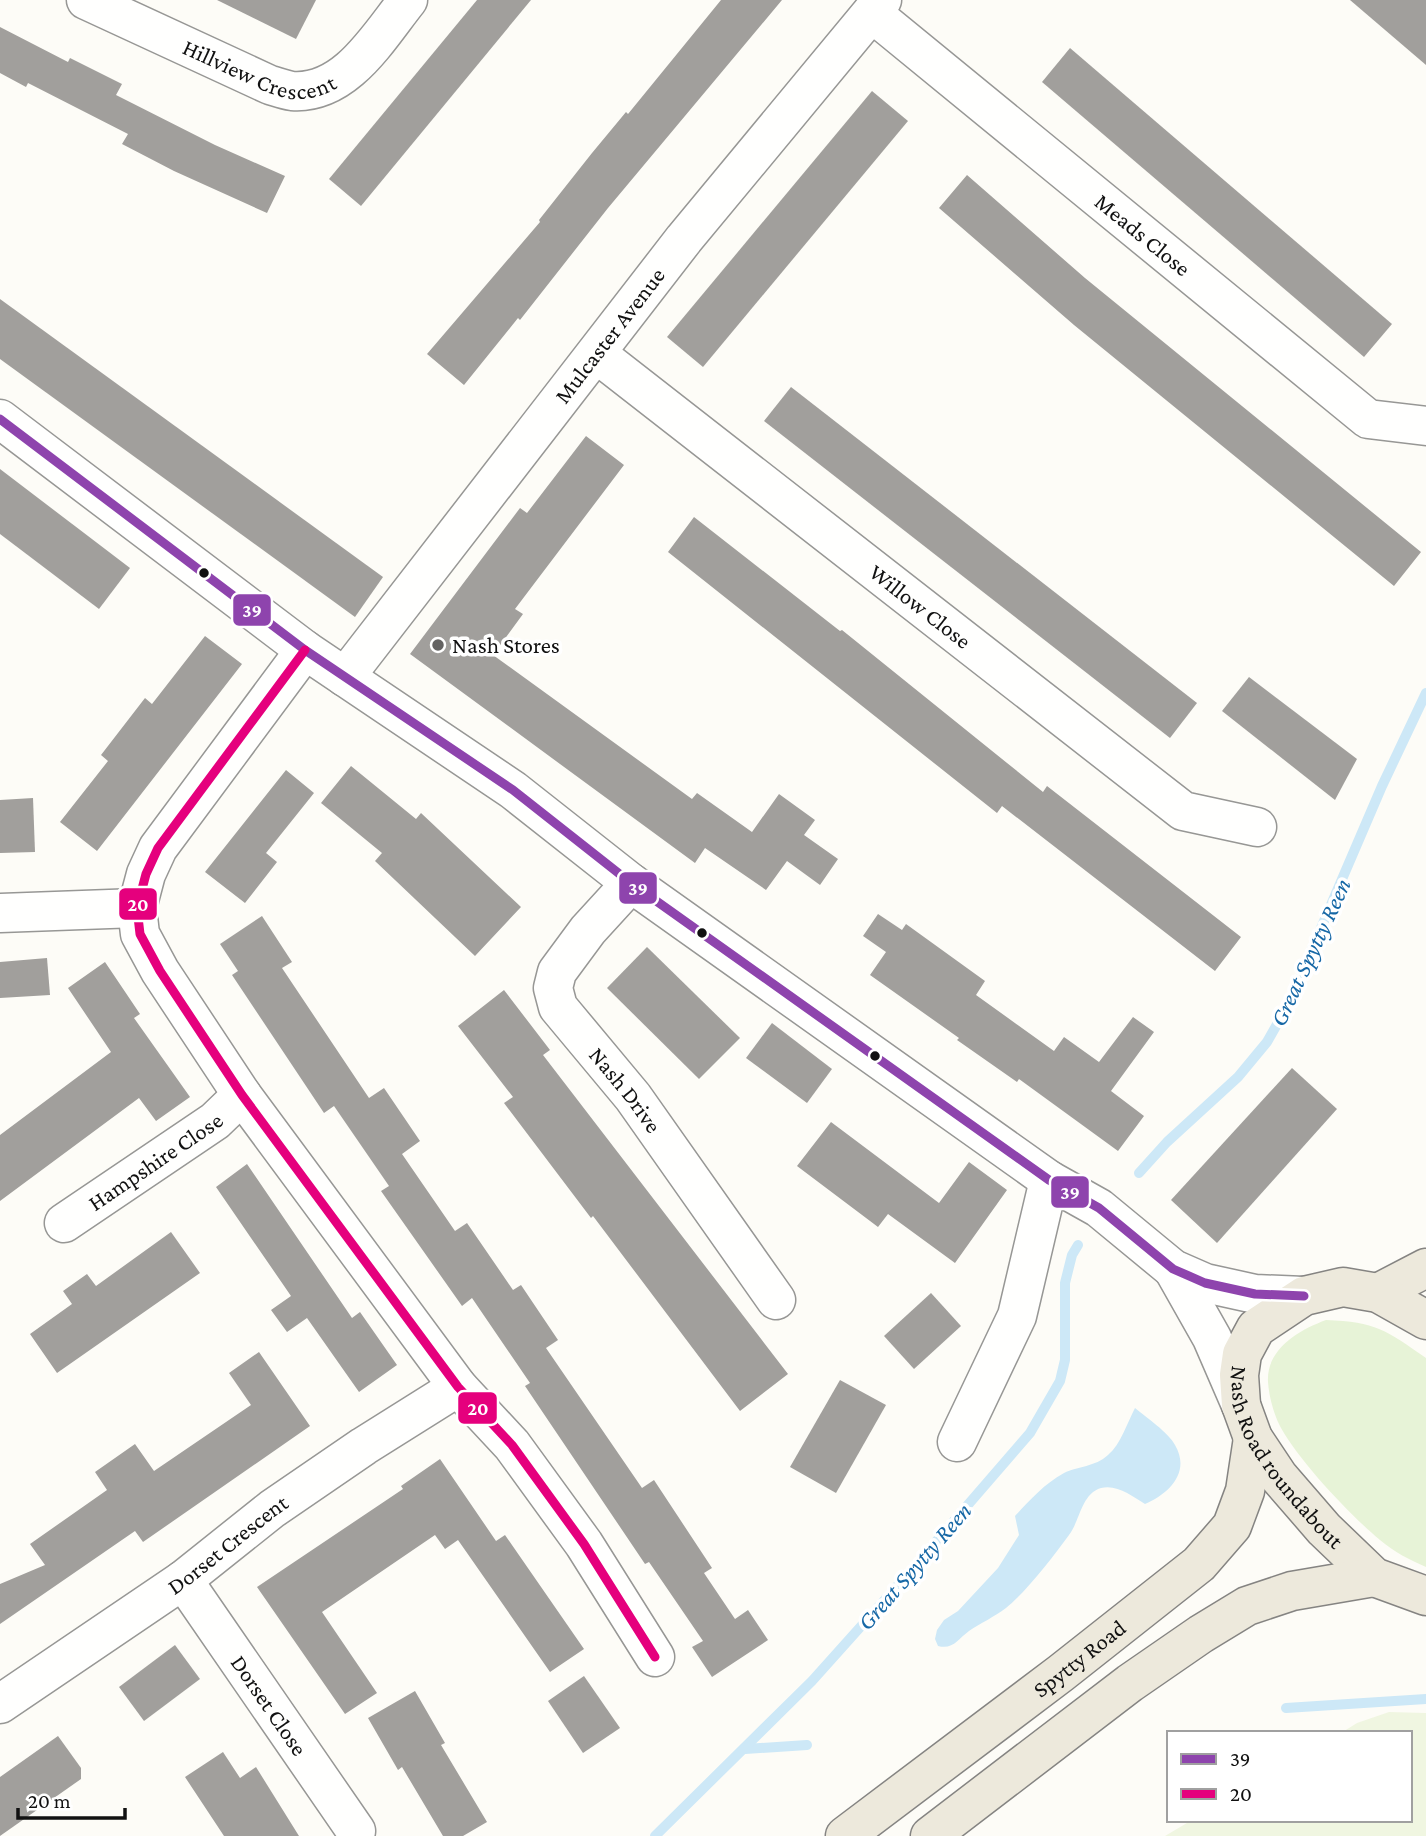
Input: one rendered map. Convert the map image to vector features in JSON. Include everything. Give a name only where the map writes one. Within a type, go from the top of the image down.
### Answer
[{"type":"main road","points":[[1378,1293],[1426,1268]]},
{"type":"main road","name":"Nash Road roundabout","points":[[1426,1321],[1378,1293],[1343,1287],[1304,1296],[1256,1328],[1242,1354],[1239,1375],[1247,1422],[1279,1477],[1324,1529],[1374,1577],[1426,1596]]},
{"type":"main road","name":"Spytty Road","points":[[845,1836],[1061,1673],[1199,1564],[1232,1526],[1245,1491],[1247,1422]]},
{"type":"main road","points":[[930,1836],[1130,1683],[1247,1606],[1293,1591],[1374,1577]]},
{"type":"street","name":"Hillview Crescent","points":[[86,0],[270,85],[292,91],[314,89],[335,80],[356,64],[408,0]]},
{"type":"street","name":"Mulcaster Avenue","points":[[345,677],[684,239],[877,6]]},
{"type":"street","name":"Meads Close","points":[[877,6],[1368,419],[1426,426]]},
{"type":"street","name":"Willow Close","points":[[597,354],[1183,811],[1257,827]]},
{"type":"street","points":[[0,419],[305,650],[513,790],[631,883],[1049,1180],[1099,1208],[1173,1269],[1205,1283],[1255,1294],[1304,1296]]},
{"type":"street","points":[[305,650],[158,848],[146,874],[137,908],[140,934],[160,971],[242,1095],[458,1388],[512,1445],[584,1544],[655,1657]]},
{"type":"street","name":"Nash Drive","points":[[631,883],[588,930],[557,972],[553,988],[558,1007],[633,1097],[776,1300]]},
{"type":"street","points":[[0,913],[137,908]]},
{"type":"street","name":"Hampshire Close","points":[[64,1223],[215,1121],[242,1095]]},
{"type":"street","points":[[957,1442],[1017,1316],[1049,1180]]},
{"type":"street","points":[[1173,1269],[1212,1338],[1247,1422]]},
{"type":"street","name":"Dorset Crescent","points":[[0,1704],[183,1580],[272,1509],[364,1446],[458,1388]]},
{"type":"street","name":"Dorset Close","points":[[183,1580],[356,1831]]},
{"type":"green space","points":[[1326,1320],[1357,1323],[1380,1329],[1426,1358],[1426,1567],[1391,1548],[1355,1517],[1300,1456],[1276,1417],[1268,1382],[1272,1360],[1295,1335]]},
{"type":"green space","points":[[1389,1712],[1426,1713],[1426,1836],[1165,1836],[1189,1822],[1412,1822],[1412,1731],[1344,1731],[1357,1723]]},
{"type":"water","points":[[1135,1408],[1168,1435],[1175,1445],[1180,1464],[1175,1481],[1162,1494],[1145,1504],[1113,1488],[1094,1491],[1085,1502],[1069,1535],[1014,1601],[955,1643],[938,1646],[935,1639],[937,1630],[944,1620],[958,1611],[998,1568],[1019,1535],[1015,1516],[1057,1477],[1098,1462],[1108,1455],[1120,1439]]},
{"type":"building","points":[[217,0],[316,0],[296,39]]},
{"type":"building","points":[[477,0],[531,0],[361,206],[329,179]]},
{"type":"building","points":[[721,0],[782,0],[464,385],[427,354],[540,222],[592,153],[626,112],[628,114]]},
{"type":"building","points":[[1350,0],[1426,0],[1426,65]]},
{"type":"building","points":[[0,27],[68,62],[70,58],[122,84],[116,95],[215,145],[285,176],[267,213],[122,144],[128,134],[28,83],[26,87],[0,73]]},
{"type":"building","points":[[1070,48],[1392,324],[1364,357],[1042,82]]},
{"type":"building","points":[[872,91],[908,121],[703,367],[667,337]]},
{"type":"building","points":[[967,175],[1085,278],[1421,552],[1394,586],[1074,325],[939,208]]},
{"type":"building","points":[[0,299],[383,577],[355,617],[0,359]]},
{"type":"building","points":[[791,387],[1197,703],[1170,738],[764,421]]},
{"type":"building","points":[[586,436],[624,465],[515,609],[523,614],[493,655],[692,799],[697,793],[752,832],[779,794],[815,820],[804,835],[838,859],[820,885],[787,861],[766,890],[705,848],[695,863],[410,654],[520,508],[527,513]]},
{"type":"building","points":[[0,469],[130,568],[99,609],[0,534]]},
{"type":"building","points":[[694,517],[842,630],[1043,792],[1047,786],[1241,937],[1215,971],[1002,806],[997,813],[668,552]]},
{"type":"building","points":[[205,636],[242,664],[97,851],[60,822],[108,761],[101,755],[145,698],[152,704]]},
{"type":"building","points":[[1249,677],[1357,759],[1335,800],[1222,711]]},
{"type":"building","points":[[351,766],[416,819],[421,813],[521,907],[475,956],[375,861],[382,853],[321,803]]},
{"type":"building","points":[[286,770],[314,793],[266,853],[277,862],[245,903],[205,872]]},
{"type":"building","points":[[33,798],[35,852],[0,853],[0,800]]},
{"type":"building","points":[[878,914],[902,930],[906,924],[985,981],[976,995],[1054,1051],[1064,1037],[1099,1062],[1133,1017],[1154,1032],[1111,1091],[1144,1116],[1118,1151],[1019,1079],[1017,1082],[957,1040],[959,1038],[870,975],[886,952],[863,936]]},
{"type":"building","points":[[262,916],[292,962],[282,968],[369,1098],[384,1088],[420,1141],[402,1154],[455,1231],[467,1223],[513,1290],[521,1285],[558,1340],[546,1348],[642,1488],[654,1480],[712,1568],[704,1573],[735,1619],[748,1610],[768,1640],[712,1677],[692,1647],[703,1641],[649,1562],[645,1564],[525,1386],[530,1383],[472,1298],[462,1306],[381,1191],[389,1186],[334,1106],[324,1113],[232,975],[238,971],[220,944]]},
{"type":"building","points":[[647,947],[740,1038],[699,1079],[607,988]]},
{"type":"building","points":[[47,958],[50,995],[0,998],[0,962]]},
{"type":"building","points":[[105,962],[140,1014],[134,1018],[190,1097],[156,1121],[139,1098],[0,1201],[0,1135],[111,1052],[68,988]]},
{"type":"building","points":[[504,990],[550,1050],[543,1055],[788,1374],[740,1411],[504,1103],[513,1097],[458,1026]]},
{"type":"building","points":[[772,1023],[832,1069],[807,1103],[746,1058]]},
{"type":"building","points":[[1292,1068],[1337,1109],[1217,1243],[1171,1200]]},
{"type":"building","points":[[831,1122],[939,1203],[969,1162],[1007,1190],[955,1263],[888,1214],[878,1227],[797,1166]]},
{"type":"building","points":[[247,1164],[352,1318],[360,1312],[397,1365],[359,1392],[307,1318],[287,1332],[271,1310],[291,1296],[216,1187]]},
{"type":"building","points":[[171,1232],[200,1273],[57,1373],[30,1334],[72,1304],[63,1291],[87,1274],[96,1286]]},
{"type":"building","points":[[931,1293],[961,1326],[914,1369],[884,1336]]},
{"type":"building","points":[[259,1352],[310,1426],[143,1542],[135,1531],[0,1624],[0,1584],[45,1565],[30,1544],[107,1490],[95,1472],[135,1444],[154,1471],[251,1405],[229,1373]]},
{"type":"building","points":[[840,1380],[886,1405],[836,1493],[790,1467]]},
{"type":"building","points":[[440,1459],[496,1541],[505,1535],[584,1649],[550,1672],[458,1540],[445,1549],[435,1535],[322,1612],[377,1693],[345,1714],[257,1587],[403,1489],[401,1486]]},
{"type":"building","points":[[175,1645],[200,1679],[144,1721],[119,1687]]},
{"type":"building","points":[[584,1676],[620,1728],[583,1753],[548,1701]]},
{"type":"building","points":[[415,1691],[445,1743],[441,1745],[487,1822],[463,1836],[443,1836],[402,1767],[398,1770],[368,1718]]},
{"type":"building","points":[[58,1736],[81,1768],[81,1779],[0,1836],[0,1777]]},
{"type":"building","points":[[223,1752],[240,1778],[256,1767],[299,1836],[224,1836],[185,1777]]},
{"type":"waterway","name":"Great Spytty Reen","points":[[1139,1173],[1167,1142],[1238,1077],[1267,1042],[1288,1005],[1382,786],[1426,693]]},
{"type":"waterway","name":"Great Spytty Reen","points":[[655,1836],[812,1681],[1030,1433],[1060,1381],[1065,1360],[1065,1283],[1072,1255],[1078,1245]]},
{"type":"waterway","points":[[1286,1708],[1426,1699]]},
{"type":"waterway","points":[[745,1749],[807,1745]]},
{"type":"transit line","name":"39","points":[[0,419],[305,650],[513,790],[631,883],[1049,1180],[1099,1208],[1173,1269],[1205,1283],[1255,1294],[1304,1296]]},
{"type":"transit line","name":"20","points":[[305,650],[158,848],[146,874],[137,908],[140,934],[160,971],[242,1095],[458,1387],[512,1445],[584,1544],[655,1657]]},
{"type":"place","name":"Nash Stores","points":[[438,645]]}]
